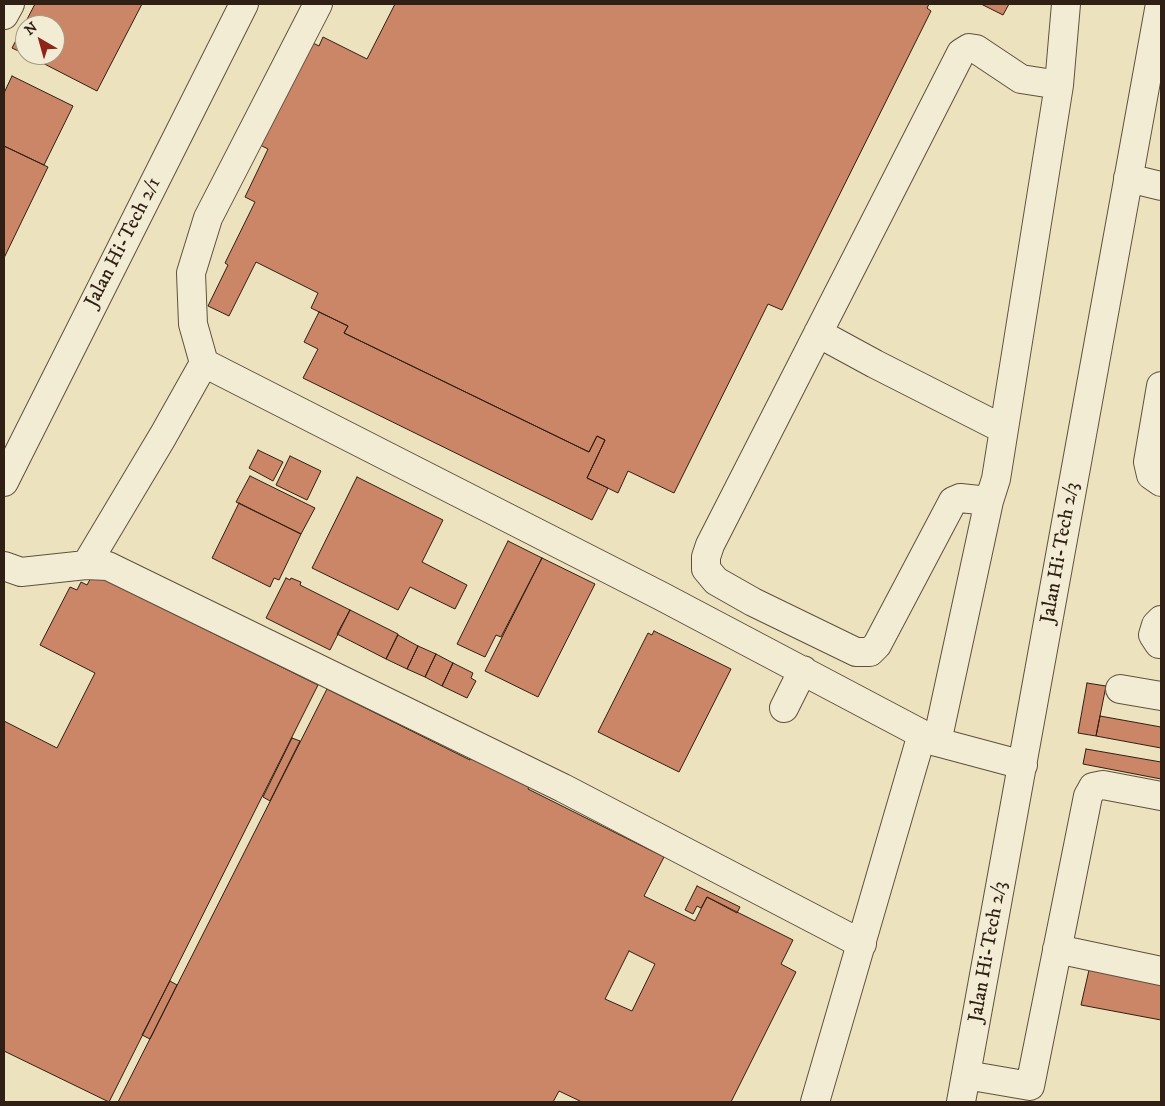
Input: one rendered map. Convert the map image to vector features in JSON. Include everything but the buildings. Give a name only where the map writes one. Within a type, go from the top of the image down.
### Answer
[{"type":"street","points":[[4,15],[10,4]]},
{"type":"street","name":"Jalan Hi-Tech 2/1","points":[[4,482],[244,4]]},
{"type":"street","points":[[86,565],[204,363],[193,324],[191,273],[208,218],[318,4]]},
{"type":"street","points":[[815,1102],[862,944],[930,738],[996,479],[1059,86],[1066,4]]},
{"type":"street","name":"Jalan Hi-Tech 2/3","points":[[962,1102],[1160,4]]},
{"type":"street","points":[[989,501],[960,498],[953,501],[878,645],[870,652],[856,652],[753,602],[716,581],[706,569],[706,557],[710,545],[961,53],[969,48],[976,49],[1021,79],[1059,86]]},
{"type":"street","points":[[1128,178],[1161,186]]},
{"type":"street","points":[[818,333],[1003,429]]},
{"type":"street","points":[[204,363],[652,591],[930,738],[1022,765]]},
{"type":"street","points":[[1161,386],[1148,462],[1151,475],[1161,482]]},
{"type":"street","points":[[4,566],[21,572],[86,565],[108,566],[563,788],[862,944]]},
{"type":"street","points":[[1161,620],[1156,625],[1153,635],[1161,644]]},
{"type":"street","points":[[784,708],[803,670]]},
{"type":"street","points":[[1120,689],[1161,696]]},
{"type":"street","points":[[966,1074],[1030,1086],[1088,796],[1093,787],[1103,785],[1161,796]]},
{"type":"street","points":[[1057,949],[1161,970]]}]
